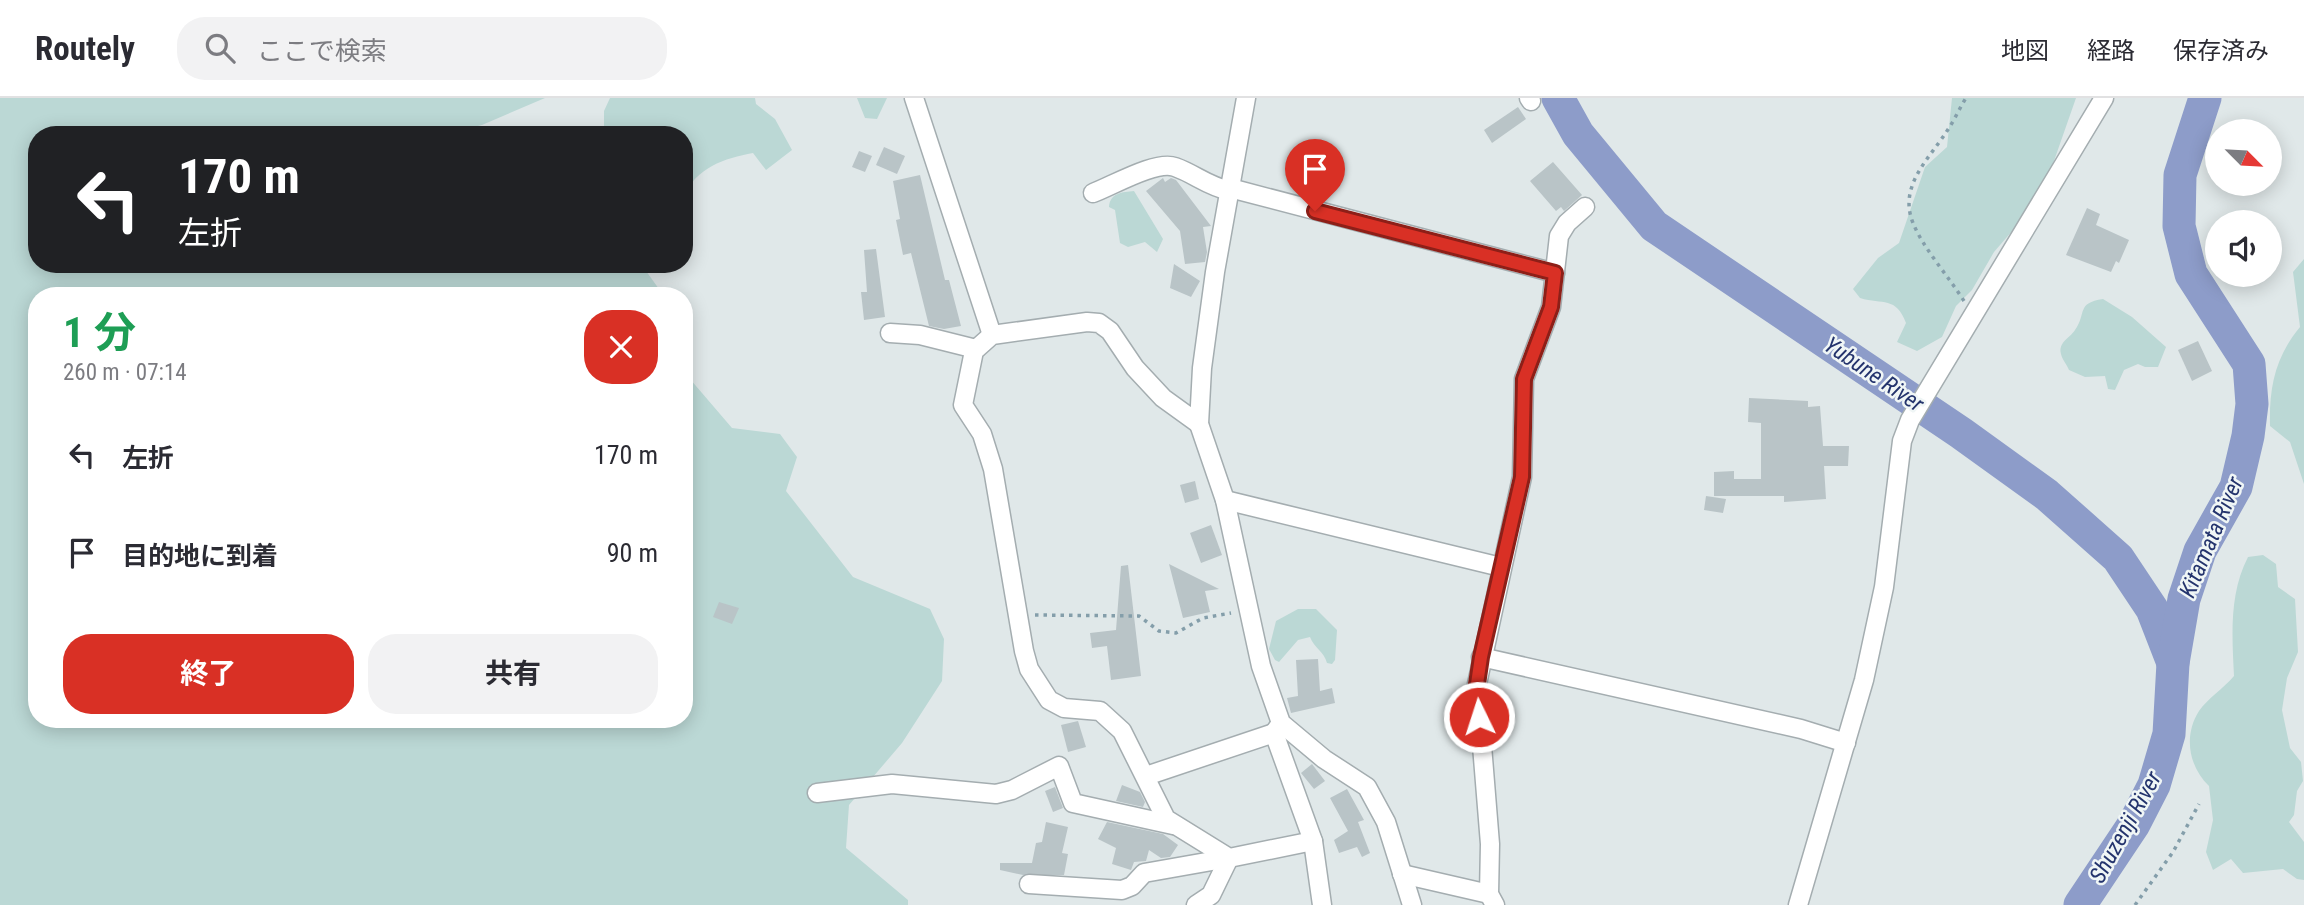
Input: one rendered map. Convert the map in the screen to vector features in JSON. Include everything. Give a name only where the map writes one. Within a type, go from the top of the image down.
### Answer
[{"type":"street","points":[[914,98],[992,335]]},
{"type":"street","points":[[1246,98],[1202,368],[1199,424],[1225,500],[1251,609],[1261,666],[1313,841],[1322,905]]},
{"type":"street","points":[[1798,905],[1846,743],[1878,618],[1898,458],[1910,420],[2104,98]]},
{"type":"street","points":[[1093,193],[1164,165],[1177,167],[1215,188],[1230,189],[1555,273]]},
{"type":"street","points":[[1402,874],[1492,900],[1477,684],[1501,567],[1516,515],[1522,477],[1524,379],[1551,307],[1559,236],[1567,223],[1585,207]]},
{"type":"street","points":[[890,333],[971,347],[992,335],[1087,322],[1098,323],[1110,331],[1135,368],[1163,397],[1199,424]]},
{"type":"street","points":[[971,347],[963,405],[982,434],[993,469],[1029,668],[1049,700],[1064,708],[1100,711],[1122,731],[1166,819],[1229,858]]},
{"type":"street","points":[[1225,500],[1501,567]]},
{"type":"street","points":[[1481,657],[1801,729],[1846,743]]},
{"type":"street","points":[[1146,776],[1278,728]]},
{"type":"street","points":[[1278,728],[1367,787],[1386,822],[1412,905]]},
{"type":"street","points":[[817,793],[892,784],[996,794],[1012,790],[1059,766],[1073,803],[1173,825]]},
{"type":"street","points":[[1029,884],[1122,890],[1128,889],[1144,873],[1313,841]]},
{"type":"street","points":[[1196,905],[1211,895],[1229,858]]},
{"type":"path","points":[[1966,98],[1947,132],[1926,157],[1914,179],[1909,199],[1913,223],[1972,315]]},
{"type":"path","points":[[1018,615],[1139,616],[1159,631],[1176,633],[1203,618],[1251,609]]},
{"type":"path","points":[[2135,905],[2173,852],[2199,804]]},
{"type":"green space","points":[[0,98],[545,98],[478,126],[28,126],[28,273],[647,273],[658,287],[28,287],[28,728],[693,728],[693,382],[732,428],[780,434],[797,457],[786,491],[853,577],[930,609],[944,639],[942,681],[902,743],[849,805],[846,848],[908,900],[908,905],[0,905]]},
{"type":"green space","points":[[610,98],[755,98],[756,104],[775,119],[792,150],[766,170],[753,153],[722,161],[693,182],[693,126],[604,126],[604,111]]},
{"type":"green space","points":[[857,98],[887,98],[877,119],[865,118]]},
{"type":"green space","points":[[1952,98],[2076,98],[2048,178],[2026,215],[1994,252],[1972,290],[1956,306],[1942,337],[1917,351],[1897,342],[1906,323],[1898,309],[1888,303],[1860,298],[1853,289],[1878,258],[1899,243],[1925,167],[1947,147]]},
{"type":"green space","points":[[1134,191],[1163,239],[1157,252],[1145,242],[1128,247],[1120,243],[1115,210],[1109,207],[1110,202],[1117,194]]},
{"type":"green space","points":[[2304,259],[2304,484],[2290,442],[2270,426],[2270,412],[2272,386],[2279,361],[2300,327],[2293,272]]},
{"type":"green space","points":[[2103,299],[2132,317],[2166,347],[2158,367],[2138,364],[2124,370],[2115,390],[2108,389],[2105,376],[2085,377],[2069,370],[2061,354],[2061,346],[2079,324],[2085,306]]},
{"type":"green space","points":[[2263,555],[2276,564],[2278,587],[2295,599],[2298,652],[2287,678],[2282,710],[2290,748],[2301,762],[2303,781],[2297,791],[2294,815],[2289,822],[2304,842],[2304,880],[2297,879],[2283,869],[2243,873],[2231,859],[2213,870],[2206,852],[2213,820],[2209,786],[2197,770],[2190,751],[2191,731],[2199,711],[2234,676],[2233,615],[2238,585],[2248,557]]},
{"type":"green space","points":[[1298,609],[1316,609],[1337,630],[1335,660],[1332,664],[1327,663],[1310,637],[1298,640],[1279,662],[1275,660],[1269,649],[1276,621]]},
{"type":"building","points":[[1518,107],[1526,119],[1492,143],[1484,130]]},
{"type":"building","points":[[884,147],[905,156],[897,174],[876,165]]},
{"type":"building","points":[[859,151],[872,156],[865,172],[852,167]]},
{"type":"building","points":[[1553,162],[1582,195],[1564,211],[1561,207],[1556,211],[1530,181]]},
{"type":"building","points":[[920,175],[945,280],[949,280],[961,326],[944,329],[929,326],[911,253],[903,255],[896,220],[900,219],[893,181]]},
{"type":"building","points":[[1163,178],[1165,182],[1171,178],[1176,180],[1211,226],[1203,227],[1207,252],[1205,262],[1185,264],[1180,231],[1146,191]]},
{"type":"building","points":[[2087,208],[2100,214],[2096,225],[2129,240],[2119,263],[2116,261],[2111,272],[2066,255]]},
{"type":"building","points":[[876,249],[885,317],[864,320],[861,292],[867,292],[864,250]]},
{"type":"building","points":[[1174,264],[1200,281],[1191,297],[1170,288]]},
{"type":"building","points":[[2198,341],[2212,371],[2192,381],[2178,350]]},
{"type":"building","points":[[1749,398],[1808,401],[1808,407],[1820,406],[1823,446],[1849,446],[1848,466],[1824,466],[1826,499],[1784,502],[1784,496],[1714,496],[1714,472],[1734,471],[1734,479],[1761,479],[1761,423],[1748,422]]},
{"type":"building","points":[[1195,481],[1199,499],[1185,503],[1180,485]]},
{"type":"building","points":[[1706,496],[1726,499],[1723,513],[1704,510]]},
{"type":"building","points":[[1211,525],[1222,555],[1201,563],[1190,533]]},
{"type":"building","points":[[1169,564],[1219,589],[1205,591],[1210,612],[1183,618]]},
{"type":"building","points":[[1128,565],[1141,676],[1111,680],[1107,646],[1092,648],[1090,633],[1116,630],[1121,566]]},
{"type":"building","points":[[719,602],[739,608],[732,624],[713,617]]},
{"type":"building","points":[[1318,659],[1320,691],[1332,688],[1335,703],[1291,713],[1287,698],[1298,696],[1296,660]]},
{"type":"building","points":[[1078,721],[1086,747],[1068,752],[1061,725]]},
{"type":"building","points":[[1312,764],[1325,781],[1314,789],[1301,773]]},
{"type":"building","points":[[1122,785],[1140,792],[1145,802],[1143,807],[1116,801]]},
{"type":"building","points":[[1055,787],[1063,808],[1053,812],[1045,791]]},
{"type":"building","points":[[1347,789],[1364,820],[1358,822],[1370,853],[1362,857],[1357,847],[1339,853],[1334,840],[1348,831],[1330,798]]},
{"type":"building","points":[[1046,822],[1068,827],[1062,853],[1068,854],[1064,875],[1023,875],[1000,870],[1000,863],[1032,863],[1036,843],[1042,842]]},
{"type":"building","points":[[1107,822],[1163,834],[1178,845],[1170,857],[1161,858],[1149,850],[1146,861],[1134,862],[1131,870],[1112,864],[1116,848],[1098,839]]},
{"type":"waterway","name":"Yubune River","points":[[1558,98],[1578,134],[1654,226],[1961,433],[2047,495],[2118,558],[2152,609],[2173,663]]},
{"type":"waterway","name":"Kitamata River","points":[[2080,905],[2134,824],[2154,785],[2169,734],[2173,663],[2184,599],[2200,551],[2236,487],[2248,436],[2252,404],[2249,364],[2191,274],[2179,226],[2180,175],[2205,98]]},
{"type":"route","points":[[1315,211],[1555,273],[1551,307],[1524,379],[1522,477],[1516,515],[1489,615],[1481,657],[1477,684],[1479,717]]},
{"type":"water label","name":"Shuzenji River","points":[[2125,827]]}]
